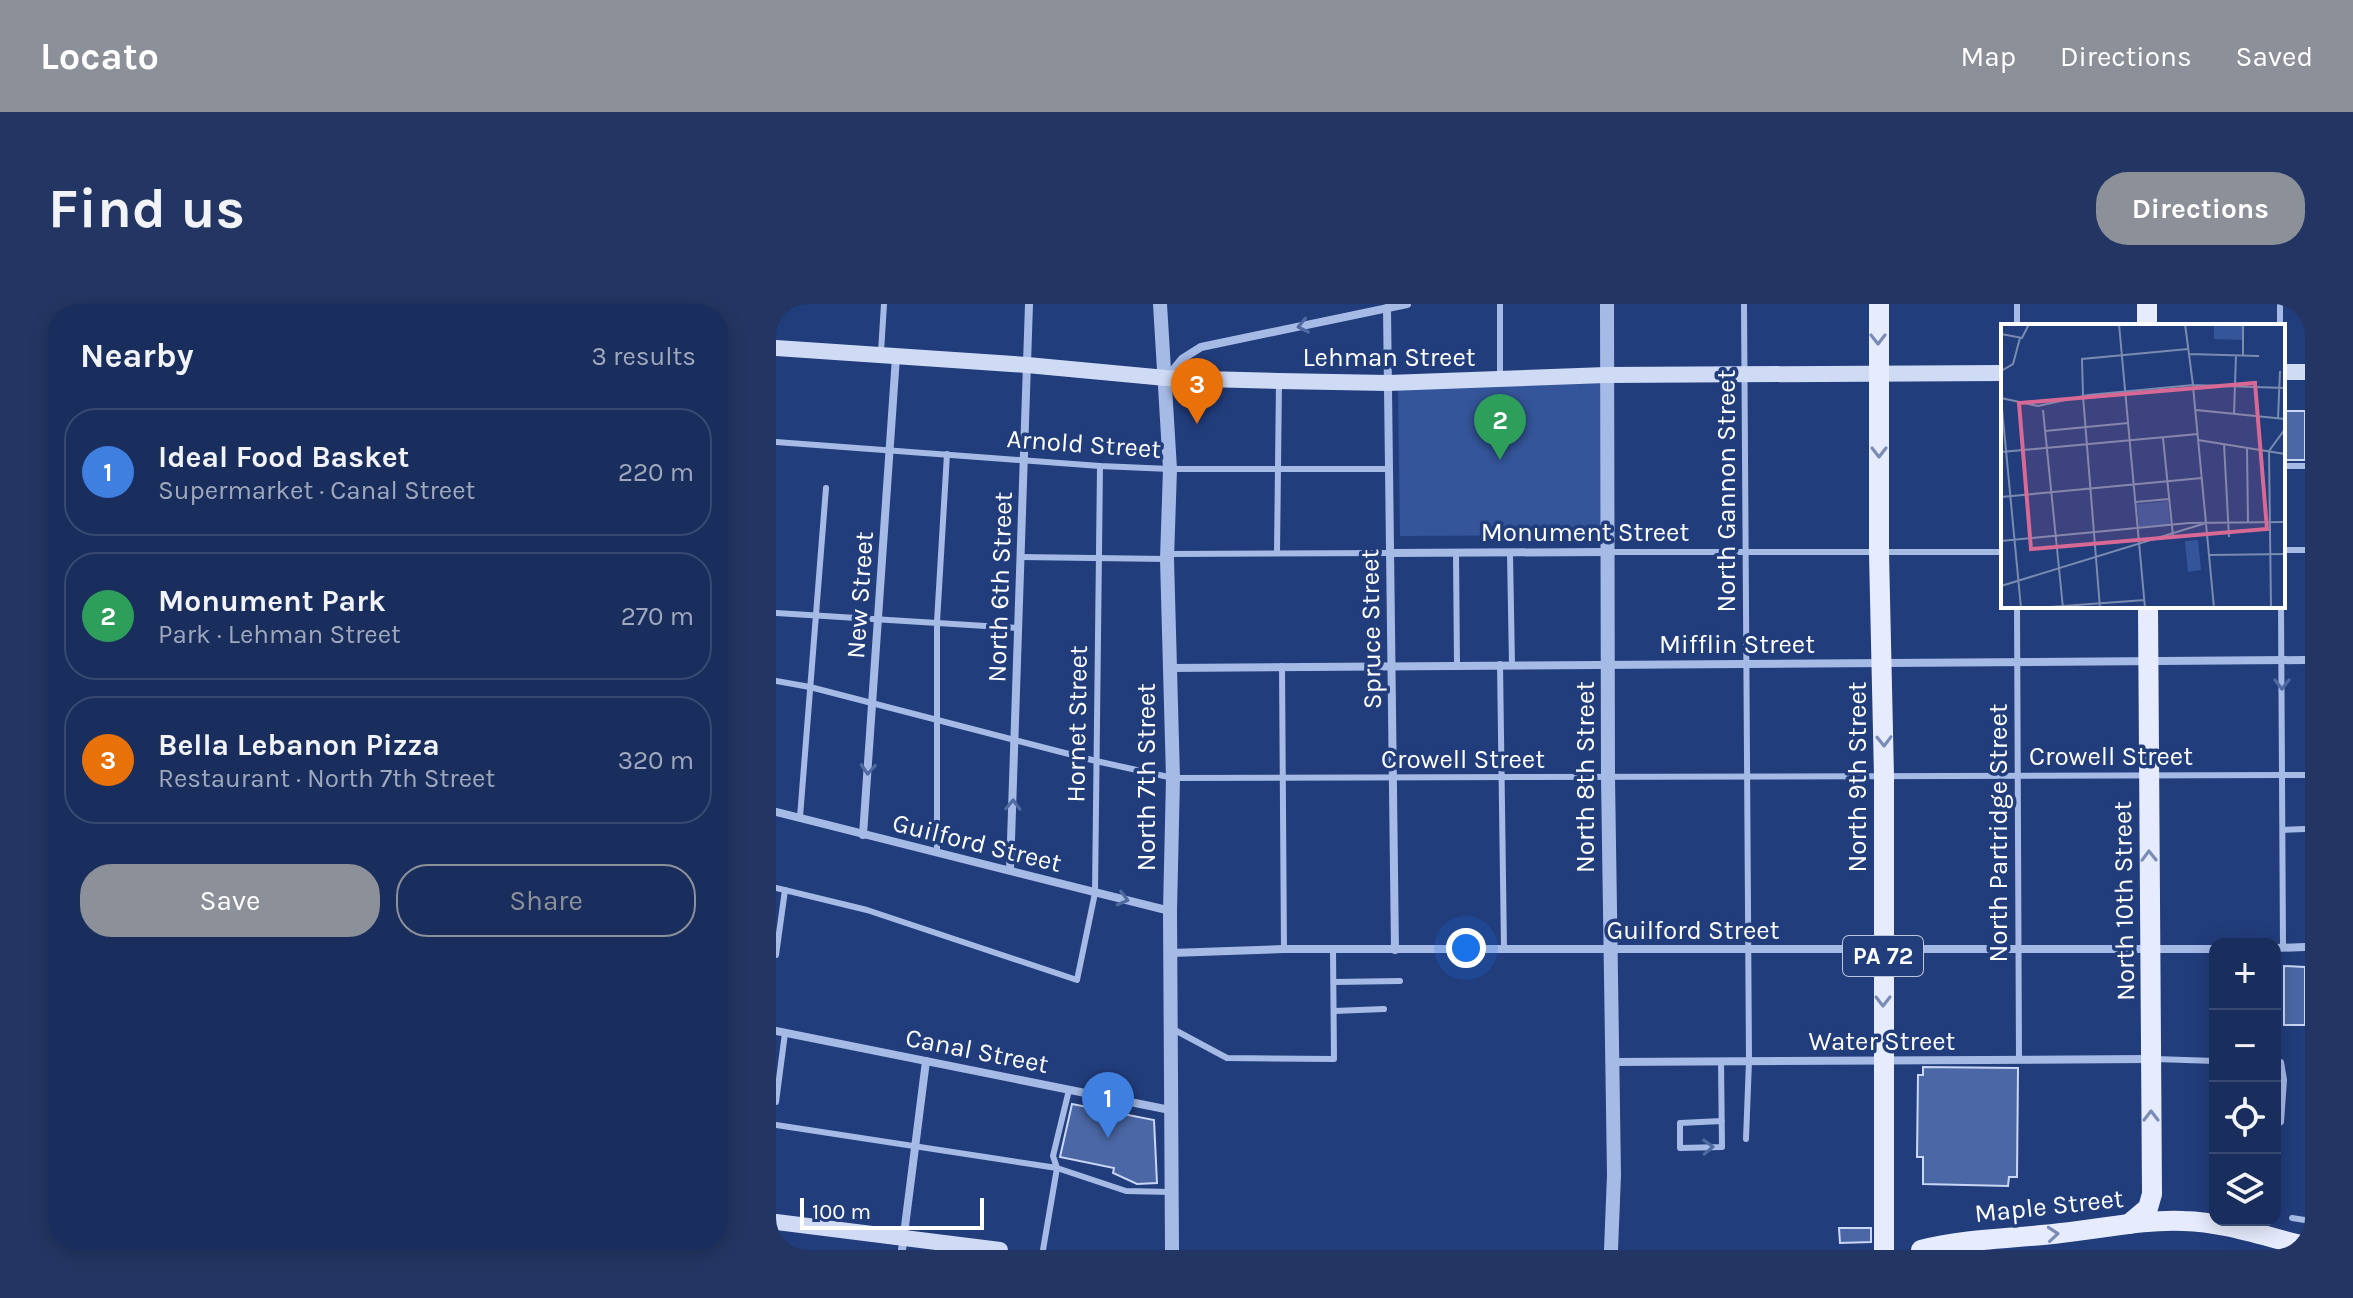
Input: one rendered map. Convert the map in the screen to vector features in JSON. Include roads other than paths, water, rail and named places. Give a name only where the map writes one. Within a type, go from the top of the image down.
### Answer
[{"type":"main road","name":"North 9th Street","points":[[1879,304],[1879,553],[1884,776],[1884,1250]]},
{"type":"main road","name":"Lehman Street","points":[[776,348],[1166,378],[1279,381],[1388,383],[1606,375],[2001,373]]},
{"type":"main road","name":"North 10th Street","points":[[2148,608],[2152,1194]]},
{"type":"main road","name":"Maple Street","points":[[2152,1194],[2159,1206],[2184,1221]]},
{"type":"main road","points":[[2129,1224],[2148,1208],[2152,1194]]},
{"type":"main road","name":"Maple Street","points":[[1921,1250],[1961,1242],[2184,1221],[2214,1224],[2305,1246]]},
{"type":"main road","points":[[776,1222],[903,1244],[1000,1250]]},
{"type":"street","name":"North 6th Street","points":[[1010,870],[1029,304]]},
{"type":"street","name":"North 7th Street","points":[[1160,304],[1161,362],[1166,378],[1170,469],[1167,556],[1173,778],[1170,911],[1172,1250]]},
{"type":"street","points":[[1166,378],[1182,359],[1201,347],[1407,304]]},
{"type":"street","name":"North 8th Street","points":[[1607,304],[1606,552],[1613,1062],[1611,1250]]},
{"type":"street","name":"Spruce Street","points":[[1387,308],[1395,950]]},
{"type":"street","name":"New Street","points":[[863,835],[889,450],[888,357]]},
{"type":"street","name":"Monument Street","points":[[1390,553],[1606,552]]},
{"type":"street","name":"Mifflin Street","points":[[1170,668],[2305,660]]},
{"type":"street","name":"Guilford Street","points":[[776,812],[1170,911]]},
{"type":"street","points":[[2281,948],[2305,947]]},
{"type":"street","name":"Guilford Street","points":[[1171,953],[1284,949],[2209,949]]},
{"type":"street","name":"Canal Street","points":[[780,1032],[1170,1110]]},
{"type":"street","name":"Water Street","points":[[1613,1062],[2151,1059]]},
{"type":"street","points":[[903,1244],[926,1061]]},
{"type":"lane","name":"New Street","points":[[884,304],[888,357]]},
{"type":"lane","points":[[1500,304],[1500,380]]},
{"type":"lane","name":"North Gannon Street","points":[[1744,304],[1749,1061],[1746,1139]]},
{"type":"lane","points":[[1277,553],[1279,381]]},
{"type":"lane","name":"Arnold Street","points":[[776,442],[1100,466],[1389,469]]},
{"type":"lane","points":[[937,851],[937,622],[947,454]]},
{"type":"lane","name":"Hornet Street","points":[[785,890],[867,910],[1077,980],[1095,893],[1100,466]]},
{"type":"lane","points":[[800,817],[826,488]]},
{"type":"lane","points":[[1456,552],[1457,666]]},
{"type":"lane","name":"Monument Street","points":[[1606,552],[2001,552]]},
{"type":"lane","name":"Monument Street","points":[[1020,557],[1390,553]]},
{"type":"lane","points":[[1510,554],[1512,665]]},
{"type":"lane","name":"North Partridge Street","points":[[2017,608],[2019,1060]]},
{"type":"lane","points":[[2279,938],[2283,830],[2281,608]]},
{"type":"lane","points":[[776,613],[1018,628]]},
{"type":"lane","points":[[1500,664],[1504,949]]},
{"type":"lane","points":[[1282,666],[1284,949]]},
{"type":"lane","name":"Crowell Street","points":[[776,681],[1173,778],[2305,775]]},
{"type":"lane","points":[[2283,830],[2305,829]]},
{"type":"lane","points":[[776,888],[785,890],[776,955]]},
{"type":"lane","points":[[1171,1028],[1227,1058],[1334,1059],[1333,950]]},
{"type":"lane","points":[[1334,982],[1400,981]]},
{"type":"lane","points":[[1334,1011],[1384,1009]]},
{"type":"lane","points":[[776,1102],[780,1032]]},
{"type":"lane","points":[[2151,1059],[2209,1061]]},
{"type":"lane","points":[[1721,1061],[1722,1121],[1722,1147],[1680,1148],[1680,1123],[1722,1121]]},
{"type":"lane","points":[[2281,1062],[2284,1080],[2281,1122]]},
{"type":"lane","points":[[1043,1250],[1057,1168],[1053,1156],[1069,1090]]},
{"type":"lane","points":[[776,1125],[1057,1168],[1126,1191],[1171,1192]]},
{"type":"lane","points":[[2292,1218],[2305,1220]]},
{"type":"place","name":"Bella Lebanon Pizza","points":[[1197,424]]},
{"type":"place","name":"Monument Park","points":[[1500,460]]},
{"type":"place","name":"Ideal Food Basket","points":[[1108,1138]]}]
